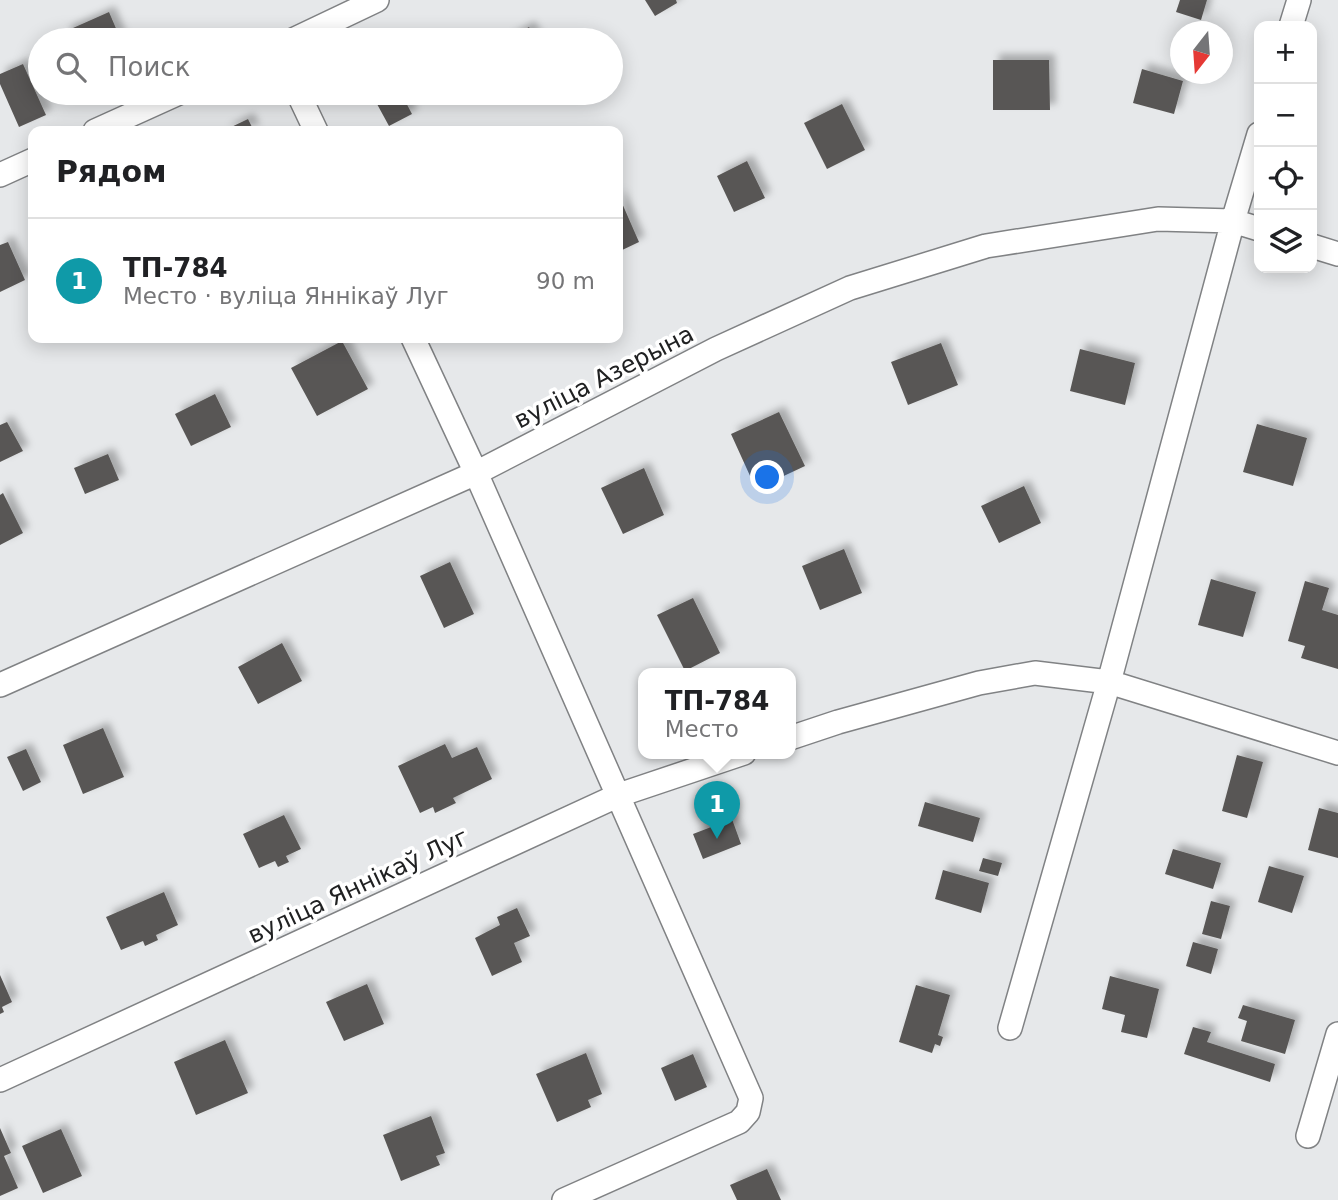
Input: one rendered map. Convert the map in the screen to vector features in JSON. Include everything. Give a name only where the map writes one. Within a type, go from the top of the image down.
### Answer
[{"type":"street","points":[[318,28],[377,0]]},
{"type":"street","points":[[1293,21],[1299,0]]},
{"type":"street","points":[[106,126],[152,105]]},
{"type":"street","points":[[304,105],[314,126]]},
{"type":"street","points":[[1010,1028],[1109,682],[1255,147]]},
{"type":"street","points":[[0,175],[28,162]]},
{"type":"street","name":"вуліца Азерына","points":[[0,685],[476,473],[716,349],[850,288],[986,246],[1158,219],[1233,221],[1254,227]]},
{"type":"street","points":[[1317,248],[1338,254]]},
{"type":"street","points":[[415,343],[476,473],[751,1098],[748,1112],[739,1122],[564,1200]]},
{"type":"street","points":[[796,736],[864,714],[979,683],[1035,673],[1109,682],[1338,753]]},
{"type":"street","name":"вуліца Яннікаў Луг","points":[[0,1080],[619,795],[726,759]]},
{"type":"street","points":[[1308,1136],[1338,1034]]},
{"type":"building","points":[[645,0],[676,0],[677,3],[655,16]]},
{"type":"building","points":[[1180,0],[1207,0],[1201,20],[1176,12]]},
{"type":"building","points":[[109,12],[116,28],[73,28]]},
{"type":"building","points":[[993,60],[1049,60],[1050,110],[993,110]]},
{"type":"building","points":[[23,64],[28,75],[28,105],[41,105],[46,115],[19,127],[0,84],[0,74]]},
{"type":"building","points":[[1142,69],[1170,77],[1170,84],[1182,84],[1174,114],[1133,103]]},
{"type":"building","points":[[842,104],[865,150],[827,169],[804,123]]},
{"type":"building","points":[[378,105],[407,105],[412,114],[389,126]]},
{"type":"building","points":[[248,119],[252,126],[233,126]]},
{"type":"building","points":[[747,161],[765,198],[734,212],[717,176]]},
{"type":"building","points":[[623,205],[639,242],[623,250]]},
{"type":"building","points":[[8,242],[25,280],[0,292],[0,245]]},
{"type":"building","points":[[338,343],[343,343],[368,389],[317,416],[291,368]]},
{"type":"building","points":[[941,343],[958,385],[908,405],[891,362]]},
{"type":"building","points":[[1080,349],[1135,363],[1125,405],[1070,391]]},
{"type":"building","points":[[215,394],[231,427],[191,446],[175,414]]},
{"type":"building","points":[[779,412],[805,466],[756,489],[731,434]]},
{"type":"building","points":[[7,422],[23,451],[0,462],[0,425]]},
{"type":"building","points":[[1257,424],[1307,438],[1293,486],[1243,472]]},
{"type":"building","points":[[108,454],[119,480],[85,494],[74,468]]},
{"type":"building","points":[[644,468],[664,515],[623,534],[601,488]]},
{"type":"building","points":[[1024,486],[1041,523],[999,543],[981,506]]},
{"type":"building","points":[[3,493],[23,533],[0,545],[0,495]]},
{"type":"building","points":[[844,549],[862,593],[820,610],[802,566]]},
{"type":"building","points":[[450,562],[474,614],[444,628],[420,576]]},
{"type":"building","points":[[1211,579],[1256,592],[1243,637],[1198,625]]},
{"type":"building","points":[[1305,581],[1329,588],[1322,610],[1338,615],[1338,669],[1301,658],[1305,646],[1288,641]]},
{"type":"building","points":[[693,598],[720,653],[691,668],[684,668],[657,615]]},
{"type":"building","points":[[282,643],[302,681],[258,704],[238,667]]},
{"type":"building","points":[[103,728],[124,777],[83,794],[63,745]]},
{"type":"building","points":[[445,744],[452,758],[477,747],[492,779],[453,798],[456,803],[435,813],[433,807],[420,813],[398,766]]},
{"type":"building","points":[[26,749],[41,782],[23,791],[7,757]]},
{"type":"building","points":[[1237,755],[1263,762],[1247,818],[1222,811]]},
{"type":"building","points":[[925,802],[980,818],[973,842],[918,826]]},
{"type":"building","points":[[1319,808],[1338,813],[1338,858],[1308,850]]},
{"type":"building","points":[[284,815],[301,849],[286,856],[289,862],[278,867],[275,861],[259,868],[243,834]]},
{"type":"building","points":[[732,819],[741,844],[703,859],[693,834]]},
{"type":"building","points":[[1173,849],[1221,863],[1213,889],[1165,874]]},
{"type":"building","points":[[983,858],[1002,863],[998,876],[979,871]]},
{"type":"building","points":[[1269,866],[1304,876],[1292,913],[1258,902]]},
{"type":"building","points":[[943,870],[989,883],[981,913],[935,899]]},
{"type":"building","points":[[164,892],[178,925],[156,935],[158,940],[145,946],[143,941],[121,950],[106,917]]},
{"type":"building","points":[[1211,901],[1230,906],[1221,939],[1202,934]]},
{"type":"building","points":[[517,908],[530,936],[514,943],[522,962],[492,976],[475,938],[500,925],[497,917]]},
{"type":"building","points":[[1193,942],[1218,949],[1211,974],[1186,966]]},
{"type":"building","points":[[0,975],[12,1002],[2,1007],[4,1012],[0,1014]]},
{"type":"building","points":[[1110,976],[1159,989],[1147,1038],[1121,1032],[1125,1015],[1102,1009]]},
{"type":"building","points":[[367,984],[384,1024],[344,1041],[326,1002]]},
{"type":"building","points":[[916,985],[950,995],[938,1035],[943,1037],[940,1046],[935,1044],[932,1053],[899,1042]]},
{"type":"building","points":[[1243,1005],[1295,1020],[1285,1054],[1241,1041],[1247,1021],[1238,1018]]},
{"type":"building","points":[[1193,1027],[1211,1032],[1207,1042],[1275,1064],[1270,1082],[1184,1054]]},
{"type":"building","points":[[225,1040],[248,1093],[196,1115],[174,1062]]},
{"type":"building","points":[[586,1053],[602,1094],[588,1100],[591,1107],[557,1122],[536,1074]]},
{"type":"building","points":[[693,1054],[707,1087],[675,1101],[661,1068]]},
{"type":"building","points":[[431,1116],[445,1153],[436,1156],[440,1165],[401,1181],[383,1135]]},
{"type":"building","points":[[0,1128],[11,1153],[4,1156],[18,1188],[0,1196]]},
{"type":"building","points":[[61,1129],[82,1176],[43,1193],[22,1146]]},
{"type":"building","points":[[767,1169],[781,1200],[737,1200],[730,1185]]},
{"type":"place","name":"ТП-784","points":[[717,839]]}]
